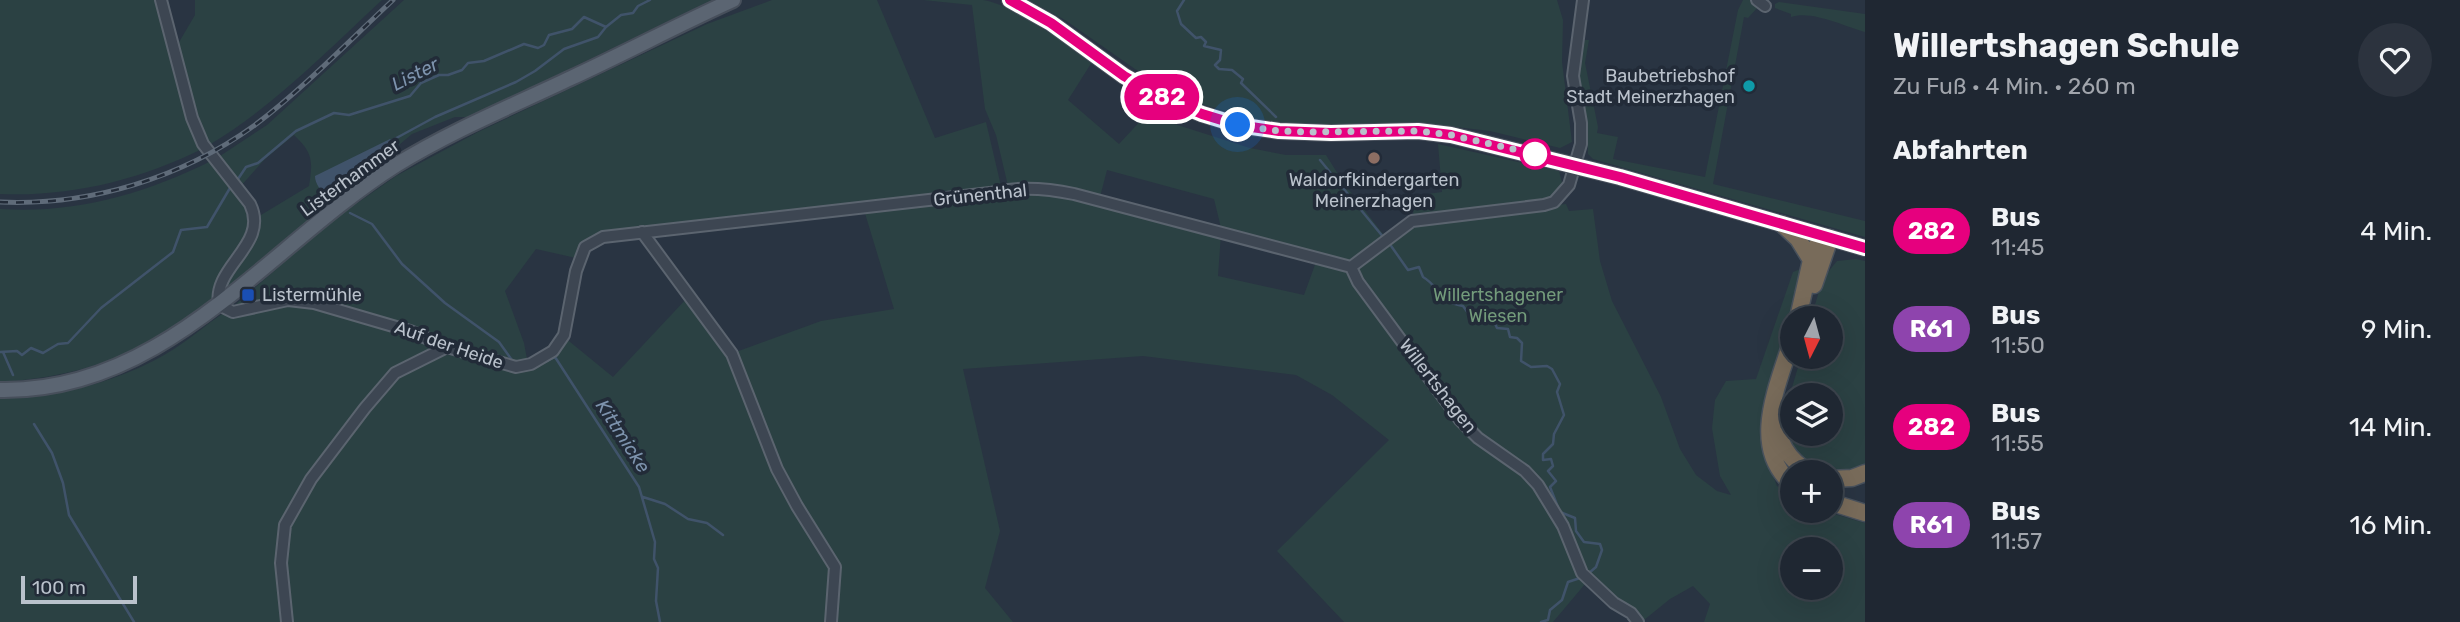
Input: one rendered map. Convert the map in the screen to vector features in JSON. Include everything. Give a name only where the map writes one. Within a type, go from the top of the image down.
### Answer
[{"type":"highway","points":[[1782,223],[1798,239],[1811,260]]},
{"type":"highway","points":[[1801,306],[1817,245],[1830,238]]},
{"type":"highway","points":[[1807,306],[1830,238]]},
{"type":"highway","points":[[1780,470],[1773,457],[1768,429],[1783,369]]},
{"type":"highway","points":[[1788,369],[1777,413],[1777,428],[1787,453],[1793,460]]},
{"type":"highway","points":[[1843,478],[1852,478],[1865,472]]},
{"type":"highway","points":[[1843,506],[1865,513]]},
{"type":"main road","name":"Listerhammer","points":[[0,390],[33,388],[68,381],[128,362],[173,338],[219,305],[349,197],[397,164],[480,121],[733,0]]},
{"type":"main road","points":[[1010,0],[1051,23],[1124,76],[1161,97],[1238,125],[1279,131],[1418,131],[1451,135],[1575,165],[1865,248]]},
{"type":"street","points":[[160,0],[192,118],[203,144],[250,204],[254,213],[255,223],[250,239],[219,286],[219,305]]},
{"type":"street","points":[[1351,267],[1412,221],[1555,202],[1569,185],[1582,133],[1573,65],[1583,0]]},
{"type":"street","name":"Grünenthal","points":[[642,232],[1006,189],[1046,188],[1351,267]]},
{"type":"street","points":[[642,232],[732,354],[777,469],[835,567],[831,622]]},
{"type":"street","name":"Auf der Heide","points":[[219,305],[233,312],[288,300],[314,303],[410,331],[447,347],[516,367],[542,358],[552,351],[564,334],[576,271],[585,247],[603,237],[642,232]]},
{"type":"street","name":"Willertshagen","points":[[1351,267],[1359,282],[1460,420],[1475,435],[1525,471],[1538,485],[1563,526],[1584,576],[1614,603],[1631,613],[1638,622]]},
{"type":"street","points":[[287,622],[281,564],[285,525],[311,479],[395,373],[447,347]]},
{"type":"green space","points":[[0,0],[159,0],[202,149],[154,170],[104,184],[53,193],[0,194]]},
{"type":"green space","points":[[195,0],[382,0],[278,96],[209,145],[196,119],[175,49],[195,15]]},
{"type":"green space","points":[[404,0],[712,0],[470,117],[455,117],[412,134],[227,290],[226,279],[253,237],[261,215],[309,186],[311,164],[308,152],[294,135],[265,159],[240,187],[217,158],[267,125]]},
{"type":"green space","points":[[772,0],[877,0],[935,138],[986,122],[1001,186],[601,235],[576,258],[536,249],[505,291],[527,359],[508,363],[318,302],[241,308],[236,304],[333,220],[396,176],[478,132],[707,24]]},
{"type":"green space","points":[[923,0],[983,0],[996,3],[1039,26],[1092,62],[1068,100],[1119,144],[1146,115],[1250,148],[1286,155],[1326,155],[1386,238],[1350,264],[1222,232],[1214,199],[1107,170],[1100,197],[1048,184],[1008,186],[996,135],[985,109],[972,5]]},
{"type":"green space","points":[[1028,0],[1557,0],[1563,20],[1562,62],[1572,142],[1560,148],[1490,131],[1430,124],[1305,125],[1255,120],[1198,103],[1135,69],[1065,20]]},
{"type":"green space","points":[[1743,0],[1750,0],[1758,7],[1748,18],[1744,17],[1713,184],[1865,221],[1865,237],[1593,159],[1588,154],[1587,124],[1579,73],[1585,40],[1589,40],[1585,63],[1597,133],[1618,137],[1613,159],[1705,177],[1738,10]]},
{"type":"green space","points":[[1779,2],[1865,14],[1865,32],[1818,17],[1791,17],[1791,14],[1775,8],[1775,4]]},
{"type":"green space","points":[[1438,144],[1559,171],[1563,186],[1546,200],[1414,218],[1411,196],[1442,192]]},
{"type":"green space","points":[[211,161],[248,206],[252,221],[239,254],[215,284],[210,303],[150,341],[97,365],[58,375],[0,382],[0,209],[28,210],[82,205],[135,192]]},
{"type":"green space","name":"Willertshagener Wiesen","points":[[1045,192],[1221,234],[1218,276],[1304,295],[1316,262],[1347,271],[1457,419],[1526,470],[1461,415],[1356,267],[1406,226],[1421,221],[1566,204],[1569,211],[1593,209],[1600,261],[1612,301],[1661,397],[1680,449],[1696,475],[1717,491],[1731,495],[1720,476],[1712,428],[1715,400],[1726,381],[1756,379],[1780,310],[1780,355],[1763,413],[1761,444],[1777,486],[1780,488],[1780,523],[1843,523],[1843,517],[1865,523],[1865,622],[1704,622],[1710,604],[1693,586],[1670,599],[1644,620],[1591,577],[1553,622],[1344,622],[1277,551],[1389,440],[1332,395],[1296,375],[1143,356],[963,369],[1000,531],[985,588],[1013,622],[834,622],[837,583],[780,468],[733,353],[821,321],[894,309],[864,210]]},
{"type":"green space","points":[[1837,261],[1865,261],[1865,467],[1860,470],[1843,471],[1843,460],[1802,460],[1792,452],[1790,446],[1843,446],[1843,383],[1793,383],[1797,369],[1843,369],[1843,306],[1815,306],[1823,278]]},
{"type":"green space","points":[[1803,268],[1795,306],[1781,306],[1793,272]]},
{"type":"green space","points":[[688,297],[730,354],[774,469],[831,567],[829,622],[289,622],[285,564],[287,525],[366,409],[399,375],[420,362],[447,355],[464,356],[504,369],[516,370],[564,337],[613,377]]},
{"type":"green space","points":[[290,304],[378,324],[429,344],[429,351],[394,370],[281,525],[286,622],[0,622],[0,398],[68,390],[113,378],[174,349],[222,314],[232,315]]},
{"type":"water","points":[[390,139],[392,142],[327,196],[319,187],[315,176]]},
{"type":"waterway","name":"Lister","points":[[236,182],[246,167],[258,163],[296,131],[334,113],[349,115],[410,96],[421,83],[439,75],[462,70],[468,63],[484,61],[524,44],[538,48],[544,45],[549,35],[572,29],[584,17],[606,27],[621,15],[633,13],[638,6],[650,0]]},
{"type":"waterway","name":"Lister","points":[[1184,0],[1177,11],[1181,24],[1196,38],[1201,37],[1206,42],[1204,46],[1221,50],[1220,60],[1215,65],[1219,69],[1232,70],[1243,79],[1241,83],[1276,117]]},
{"type":"waterway","points":[[389,142],[435,117],[516,82],[564,49],[598,37],[606,27]]},
{"type":"waterway","name":"Lister","points":[[1320,160],[1384,238]]},
{"type":"waterway","name":"Lister","points":[[0,352],[17,351],[22,355],[31,348],[43,353],[58,344],[68,343],[101,308],[173,252],[181,230],[207,227],[230,188]]},
{"type":"waterway","name":"Kittmicke","points":[[328,191],[334,200]]},
{"type":"waterway","name":"Kittmicke","points":[[350,213],[372,224],[402,264],[445,303],[499,342],[514,363]]},
{"type":"waterway","name":"Lister","points":[[1389,243],[1408,270],[1419,267],[1423,277],[1444,298],[1463,306],[1471,317],[1476,310],[1483,317],[1492,317],[1497,328],[1508,329],[1510,337],[1517,338],[1522,343],[1521,361],[1531,367],[1547,366],[1552,369],[1560,384],[1557,392],[1564,415],[1554,434],[1553,444],[1543,454],[1543,460],[1551,459],[1553,466],[1548,471],[1556,481],[1550,487],[1560,512],[1575,518],[1576,531],[1584,542],[1600,544],[1602,550],[1596,567],[1589,573]]},
{"type":"waterway","points":[[3,352],[13,375]]},
{"type":"waterway","name":"Kittmicke","points":[[545,362],[555,357],[639,487],[655,542],[654,559],[658,568],[656,601],[660,622]]},
{"type":"waterway","points":[[34,424],[52,453],[63,483],[69,515],[134,622]]},
{"type":"waterway","points":[[643,497],[665,504],[688,519],[707,523],[723,535]]},
{"type":"waterway","name":"Lister","points":[[1541,622],[1548,620],[1550,610],[1562,600],[1568,582],[1580,578]]},
{"type":"railway","points":[[0,202],[68,199],[101,193],[134,185],[197,160],[227,144],[273,111],[393,0]]},
{"type":"bus line","name":"282","points":[[1010,0],[1051,23],[1124,76],[1161,97],[1238,125],[1279,131],[1418,131],[1451,135],[1620,177],[1865,248]]},
{"type":"place","name":"Baubetriebshof Stadt Meinerzhagen","points":[[1749,86]]},
{"type":"place","name":"Waldorfkindergarten Meinerzhagen","points":[[1374,158]]},
{"type":"place","name":"Listermühle","points":[[248,295]]},
{"type":"route","points":[[1238,125],[1279,131],[1331,133],[1418,131],[1451,135],[1535,154]]}]
